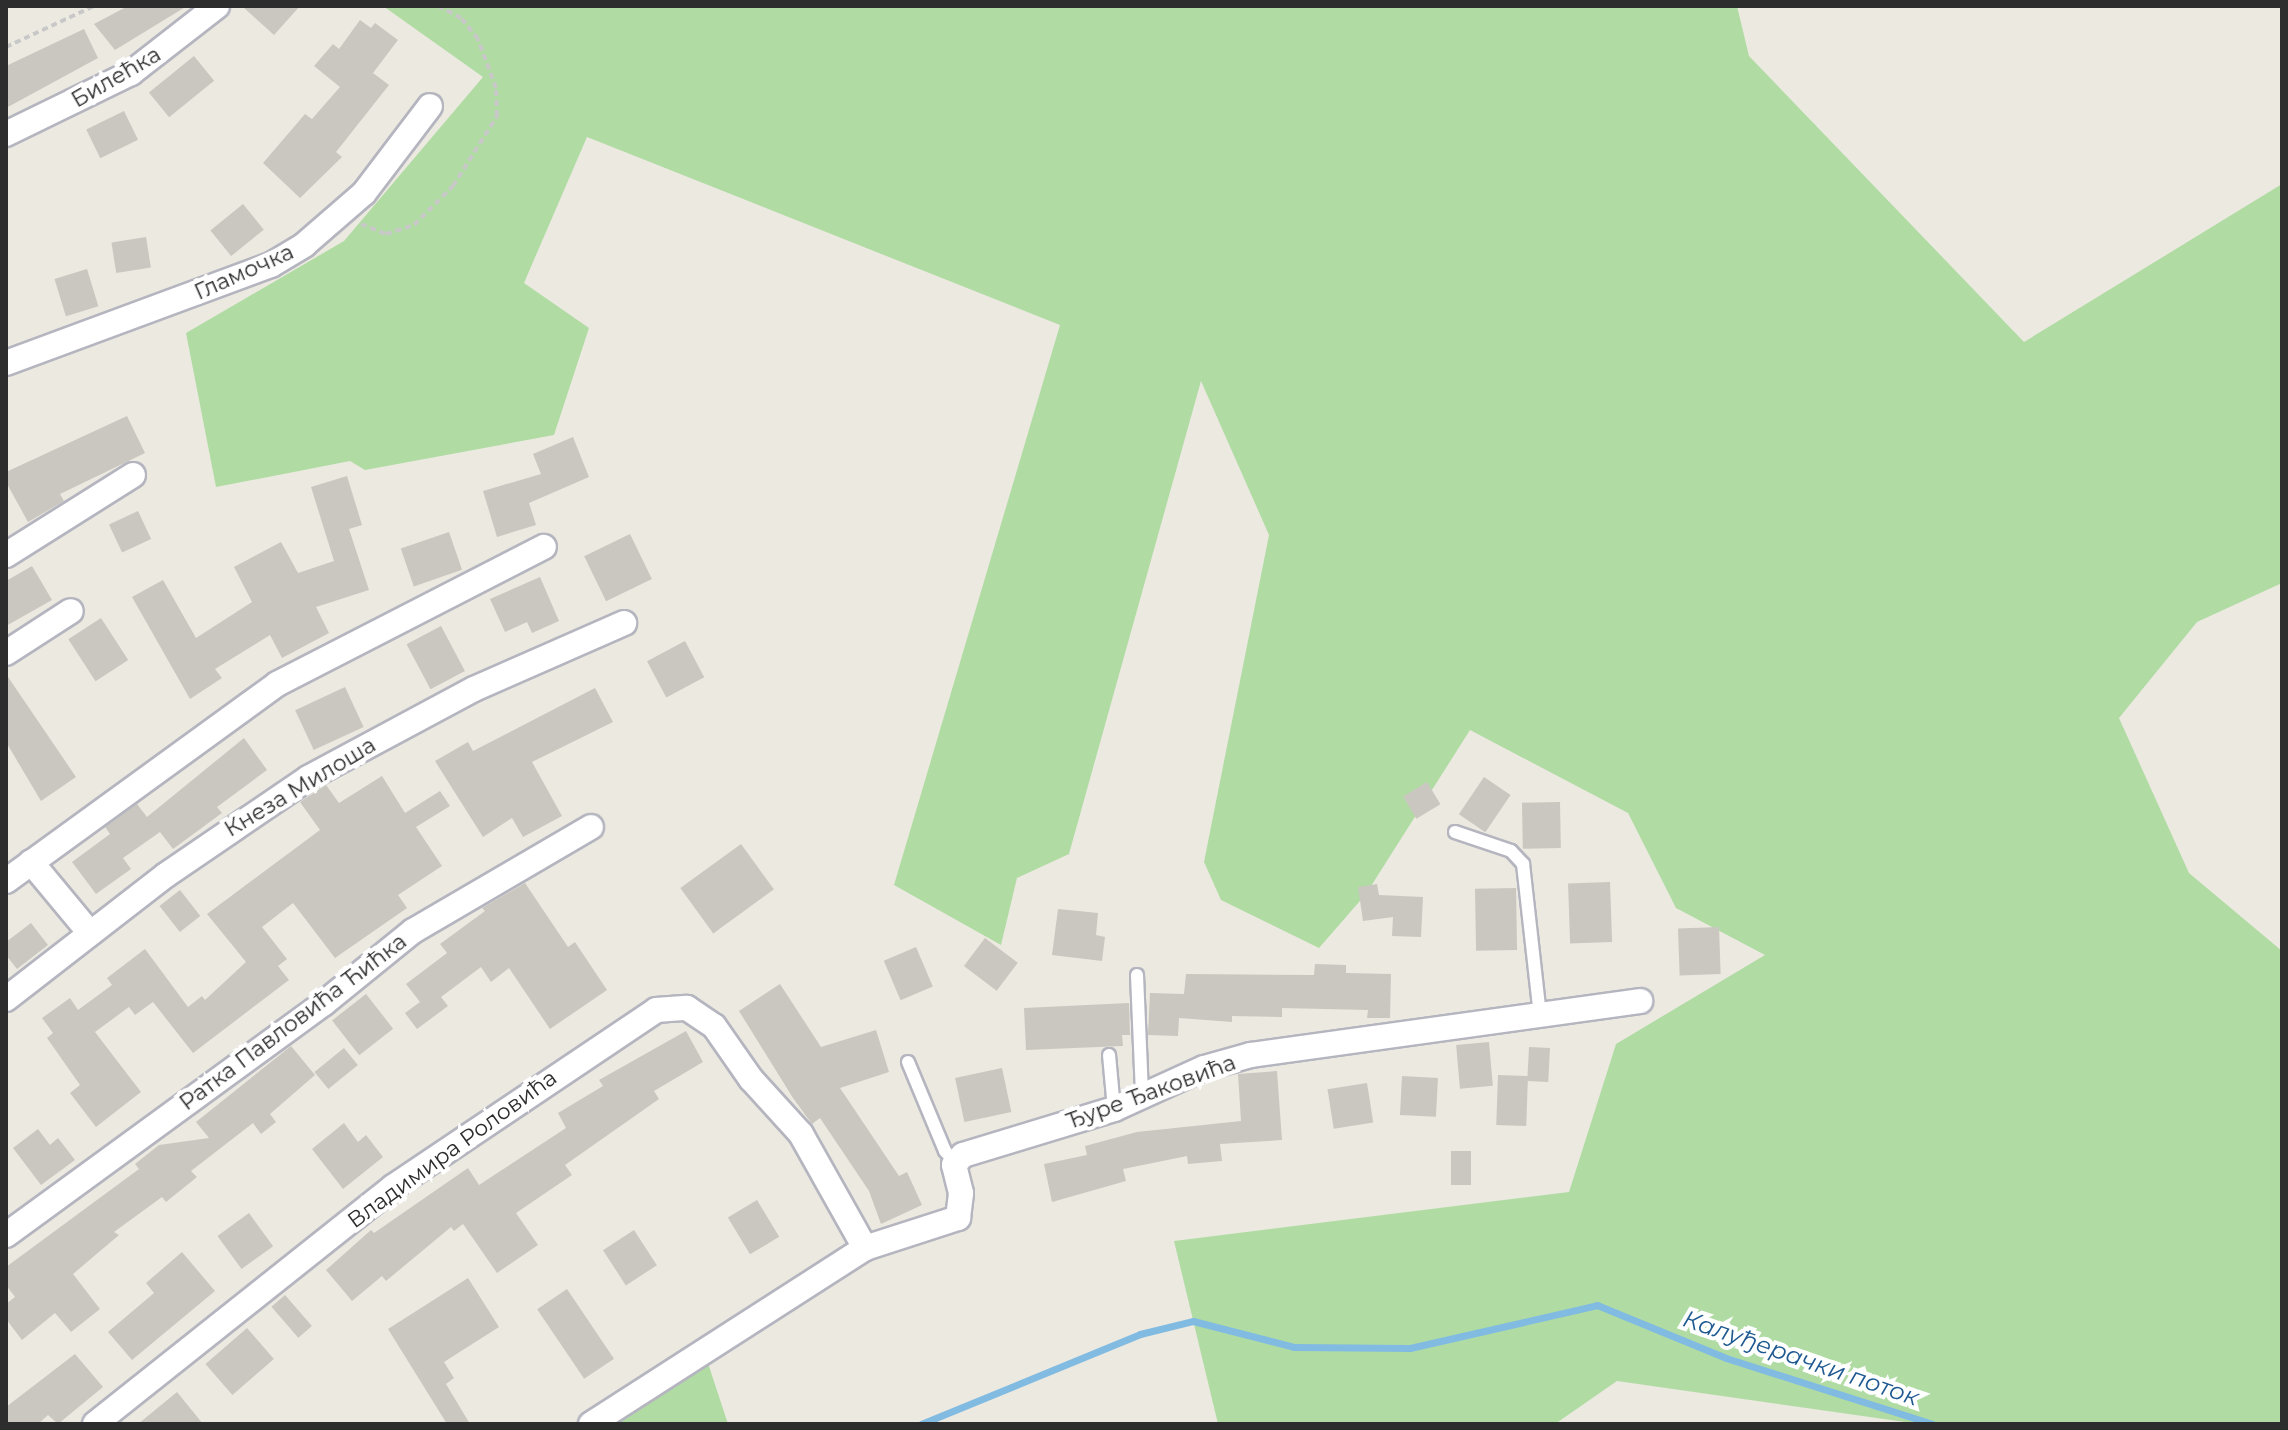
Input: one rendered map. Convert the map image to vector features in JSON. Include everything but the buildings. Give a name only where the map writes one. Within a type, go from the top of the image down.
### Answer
[{"type":"street","name":"Билећка","points":[[6,134],[131,73],[217,6]]},
{"type":"street","name":"Гламочка","points":[[6,363],[271,265],[341,214],[364,193],[430,106]]},
{"type":"street","points":[[6,555],[133,475]]},
{"type":"street","points":[[6,881],[277,684],[544,547]]},
{"type":"street","points":[[6,653],[71,611]]},
{"type":"street","name":"Кнеза Милоша","points":[[6,999],[249,814],[308,778],[474,689],[624,623]]},
{"type":"street","name":"Ратка Павловића Ћићка","points":[[6,1235],[324,1003],[413,931],[591,827]]},
{"type":"street","points":[[31,862],[90,933]]},
{"type":"street","name":"Ђуре Ђаковића","points":[[954,1161],[1114,1109],[1204,1068],[1251,1055],[1640,1001]]},
{"type":"street","name":"Владимира Роловића","points":[[95,1424],[393,1187],[656,1010],[687,1008],[702,1014],[801,1134],[865,1248]]},
{"type":"street","points":[[591,1424],[865,1248],[958,1218],[961,1193],[954,1161]]},
{"type":"lane","points":[[1455,832],[1511,851],[1523,864],[1540,1016]]},
{"type":"lane","points":[[1137,975],[1142,1096]]},
{"type":"lane","points":[[1109,1055],[1114,1109]]},
{"type":"lane","points":[[908,1062],[945,1151],[954,1161]]},
{"type":"path","points":[[6,47],[94,6]]},
{"type":"path","points":[[341,214],[386,234],[414,225],[453,186],[491,129],[497,116],[496,88],[488,60],[461,18],[438,6]]},
{"type":"green space","points":[[383,6],[1737,6],[1749,56],[2024,342],[2282,184],[2282,583],[2197,622],[2119,718],[2189,873],[2282,951],[2282,1424],[1919,1424],[1617,1381],[1555,1424],[1218,1424],[1174,1241],[1569,1192],[1616,1044],[1765,955],[1676,908],[1628,813],[1470,730],[1366,894],[1319,948],[1221,900],[1204,862],[1269,535],[1201,381],[1069,854],[1017,878],[1001,945],[894,885],[1060,325],[587,137],[524,283],[589,328],[554,435],[365,470],[350,461],[216,487],[186,333],[344,241],[483,77]]},
{"type":"green space","points":[[705,1354],[728,1424],[591,1424]]},
{"type":"waterway","name":"Калуђерачки поток","points":[[921,1424],[1140,1334],[1193,1321],[1294,1347],[1410,1348],[1597,1305],[1726,1358],[1933,1424]]}]
